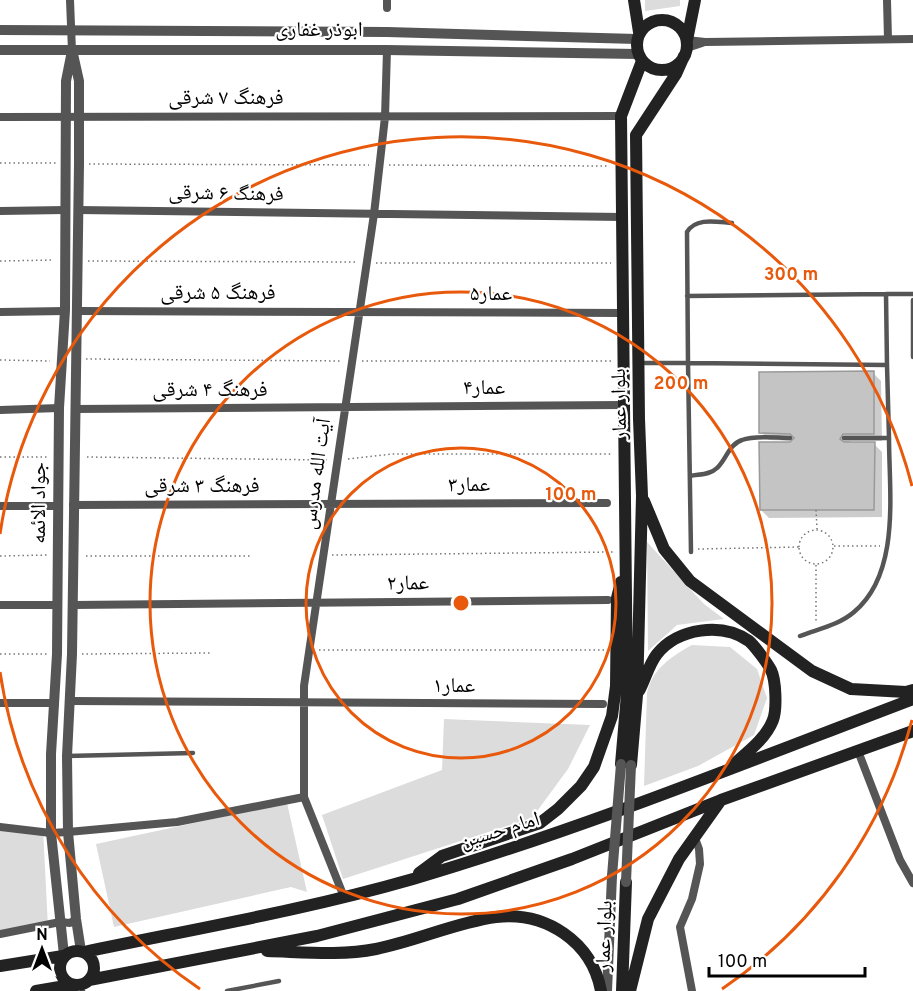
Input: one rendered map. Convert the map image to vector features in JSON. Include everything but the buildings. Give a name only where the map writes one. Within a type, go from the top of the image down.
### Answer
[{"type":"main road","points":[[634,0],[640,58],[655,69],[663,70],[672,68],[686,48],[678,25],[670,21],[653,21],[645,25],[638,35]]},
{"type":"main road","name":"بلوار عمار","points":[[626,764],[637,695],[642,496],[636,135],[676,74],[686,48],[695,0]]},
{"type":"main road","name":"بلوار عمار","points":[[626,764],[621,116],[640,58]]},
{"type":"main road","points":[[642,496],[664,549],[690,581],[812,671],[851,689],[906,692],[913,690]]},
{"type":"main road","points":[[412,879],[442,856],[540,822],[558,809],[594,767],[612,716],[616,686],[617,598],[626,556]]},
{"type":"main road","points":[[637,695],[657,654],[675,639],[696,631],[721,629],[749,642],[772,671],[776,696],[773,719],[759,743],[728,769]]},
{"type":"main road","name":"امام حسین","points":[[83,952],[344,897],[412,879],[554,835],[913,699]]},
{"type":"main road","points":[[36,991],[80,985],[317,936],[458,899],[572,859],[721,800],[913,731]]},
{"type":"main road","points":[[630,991],[648,919],[679,859],[721,800]]},
{"type":"main road","name":"بلوار عمار","points":[[622,991],[626,882]]},
{"type":"main road","points":[[241,950],[339,953],[375,949],[495,917],[518,917],[551,926],[582,947],[593,963],[601,991]]},
{"type":"main road","points":[[0,966],[64,956],[71,951],[83,952],[91,957],[94,971],[80,985]]},
{"type":"main road","points":[[64,956],[59,968],[61,975],[65,981],[80,985]]},
{"type":"street","name":"جواد الائمه","points":[[70,0],[72,51],[79,81],[79,164],[73,605],[67,756],[68,832],[76,919],[83,952]]},
{"type":"street","points":[[887,0],[888,39]]},
{"type":"street","name":"ابوذر غفاری","points":[[0,30],[638,35]]},
{"type":"street","points":[[686,48],[705,42],[913,39]]},
{"type":"street","name":"ابوذر غفاری","points":[[0,50],[387,50],[640,58]]},
{"type":"street","name":"آیت الله مدرس","points":[[344,897],[304,797],[304,686],[374,214],[385,117],[387,50]]},
{"type":"street","name":"جواد الائمه","points":[[64,956],[51,833],[53,703],[57,654],[59,408],[65,311],[66,81],[72,51]]},
{"type":"street","name":"فرهنگ ۷ شرقی","points":[[0,117],[621,116]]},
{"type":"street","points":[[0,211],[65,210]]},
{"type":"street","name":"فرهنگ ۶ شرقی","points":[[78,210],[622,217]]},
{"type":"street","points":[[0,312],[65,311]]},
{"type":"street","name":"فرهنگ ۵ شرقی","points":[[77,311],[359,312]]},
{"type":"street","name":"عمار۵","points":[[359,312],[623,313]]},
{"type":"street","points":[[623,364],[639,363]]},
{"type":"street","name":"عمار۴","points":[[345,407],[623,405]]},
{"type":"street","name":"فرهنگ ۴ شرقی","points":[[75,409],[345,407]]},
{"type":"street","points":[[0,410],[59,408]]},
{"type":"street","name":"عمار۳","points":[[331,504],[608,503]]},
{"type":"street","name":"فرهنگ ۳ شرقی","points":[[73,505],[331,504]]},
{"type":"street","points":[[0,506],[58,506]]},
{"type":"street","name":"عمار۲","points":[[73,605],[608,600]]},
{"type":"street","points":[[0,605],[57,605]]},
{"type":"street","name":"عمار۱","points":[[70,701],[603,704]]},
{"type":"street","points":[[0,703],[53,703]]},
{"type":"street","points":[[858,751],[900,860],[913,883]]},
{"type":"street","points":[[607,991],[612,876],[626,764]]},
{"type":"street","points":[[626,764],[626,882]]},
{"type":"street","points":[[0,826],[51,833],[177,822],[304,797]]},
{"type":"street","points":[[692,991],[680,927],[692,899],[700,864],[699,849],[695,838]]},
{"type":"street","points":[[0,934],[60,922],[70,923],[76,919]]},
{"type":"lane","points":[[691,551],[687,232],[691,225],[698,222],[732,223]]},
{"type":"lane","points":[[800,636],[836,623],[854,612],[872,593],[882,569],[889,532],[886,294]]},
{"type":"lane","points":[[687,296],[913,294]]},
{"type":"lane","points":[[913,300],[913,356]]},
{"type":"lane","points":[[639,363],[887,365]]},
{"type":"lane","points":[[690,476],[709,473],[717,468],[737,442],[744,439],[790,438]]},
{"type":"lane","points":[[844,438],[889,438]]},
{"type":"lane","points":[[67,756],[193,753]]},
{"type":"lane","points":[[227,991],[279,981]]},
{"type":"path","points":[[0,163],[65,163]]},
{"type":"path","points":[[79,164],[622,166]]},
{"type":"path","points":[[0,261],[65,260]]},
{"type":"path","points":[[78,261],[622,264]]},
{"type":"path","points":[[0,360],[62,361]]},
{"type":"path","points":[[74,457],[338,460],[393,454],[623,454]]},
{"type":"path","points":[[0,457],[58,457]]},
{"type":"path","points":[[816,510],[817,530]]},
{"type":"path","points":[[817,530],[825,532],[831,538],[833,546],[832,554],[827,560],[816,564],[804,560],[799,547],[802,537],[817,530]]},
{"type":"path","points":[[833,546],[887,546]]},
{"type":"path","points":[[691,551],[799,547]]},
{"type":"path","points":[[0,556],[58,555]]},
{"type":"path","points":[[73,555],[250,556]]},
{"type":"path","points":[[323,555],[626,556]]},
{"type":"path","points":[[816,564],[816,630]]},
{"type":"path","points":[[309,650],[616,650]]},
{"type":"path","points":[[72,654],[210,653]]},
{"type":"path","points":[[0,654],[57,654]]},
{"type":"shaded area","points":[[645,0],[680,0],[680,6],[645,11]]},
{"type":"shaded area","points":[[647,542],[704,604],[724,619],[677,625],[648,651]]},
{"type":"shaded area","points":[[692,645],[730,647],[757,669],[767,698],[754,735],[698,766],[644,786],[647,693],[650,684],[664,664]]},
{"type":"shaded area","points":[[444,719],[590,725],[568,769],[532,818],[343,879],[322,815],[442,770]]},
{"type":"shaded area","points":[[287,803],[307,892],[291,887],[114,927],[96,844]]},
{"type":"shaded area","points":[[0,829],[43,829],[48,927],[0,935]]}]
